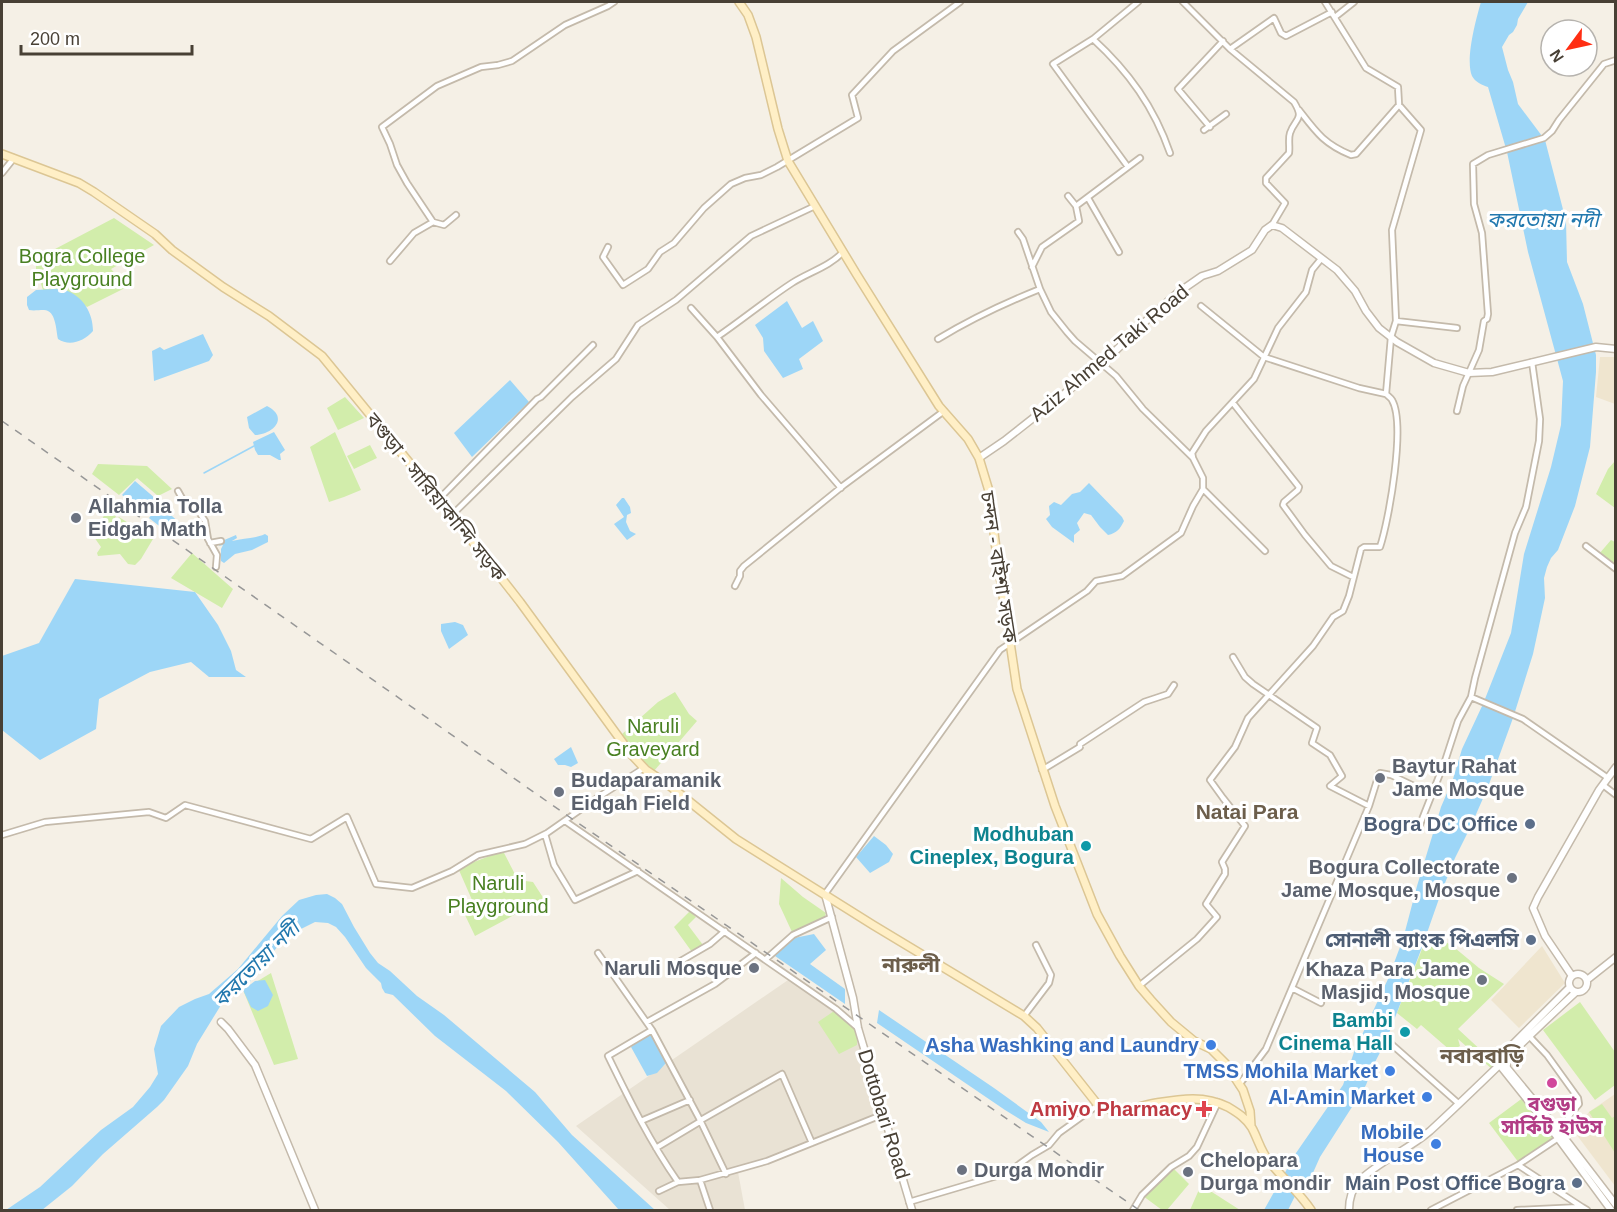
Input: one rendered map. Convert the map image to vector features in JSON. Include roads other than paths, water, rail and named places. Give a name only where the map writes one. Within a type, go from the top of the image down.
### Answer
[{"type":"main road","name":"চন্দন - বাইশা সড়ক","points":[[739,2],[748,15],[756,37],[788,161],[944,411],[968,439],[979,458],[988,491],[1017,689],[1042,770],[1097,914],[1139,986],[1171,1022],[1194,1041],[1211,1049],[1226,1064],[1243,1090],[1250,1111],[1251,1126]]},
{"type":"main road","name":"বগুড়া - সারিয়াকান্দি সড়ক","points":[[2,154],[79,183],[94,192],[322,356],[520,602],[631,754],[644,768],[736,839],[873,926],[1024,1016],[1037,1028],[1098,1105]]},
{"type":"main road","points":[[1098,1105],[1120,1112],[1151,1104],[1181,1100],[1202,1099],[1218,1102],[1241,1114],[1251,1126],[1267,1159],[1311,1210]]},
{"type":"street","points":[[456,215],[444,225],[433,222],[402,174],[382,127],[437,86],[482,67],[512,61],[565,25],[614,2]]},
{"type":"street","points":[[608,247],[603,257],[623,285],[648,269],[660,252],[674,243],[704,208],[731,184],[761,175],[788,161],[858,118],[852,95],[893,51],[960,2]]},
{"type":"street","points":[[1076,206],[1088,198],[1140,158],[1128,167],[1053,64],[1093,39],[1138,2]]},
{"type":"street","points":[[1183,2],[1230,49],[1294,102],[1322,139],[1342,152],[1356,154],[1399,105]]},
{"type":"street","points":[[1325,2],[1366,68],[1398,87],[1399,105],[1421,130],[1392,230],[1396,321],[1391,337],[1386,394]]},
{"type":"street","points":[[1230,49],[1274,18],[1281,33],[1286,36],[1354,2]]},
{"type":"street","points":[[1093,39],[1110,55],[1147,102],[1161,128],[1170,153]]},
{"type":"street","points":[[1223,41],[1178,88],[1207,128],[1226,114]]},
{"type":"street","points":[[1457,411],[1463,386],[1479,350],[1484,321],[1488,314],[1482,233],[1474,204],[1473,164],[1488,154],[1544,138],[1552,131],[1604,64],[1616,60]]},
{"type":"street","points":[[1299,110],[1299,116],[1289,134],[1290,151],[1266,178],[1266,183],[1285,203],[1272,225],[1282,228],[1337,270],[1356,291],[1366,311],[1379,328],[1434,363],[1469,373],[1492,372],[1596,347],[1616,349]]},
{"type":"street","points":[[2,173],[14,159]]},
{"type":"street","points":[[1032,267],[1042,247],[1079,221],[1076,206],[1068,196]]},
{"type":"street","points":[[1088,198],[1119,252]]},
{"type":"street","points":[[453,518],[456,511],[572,397],[616,358],[638,325],[676,300],[751,236],[815,206]]},
{"type":"street","points":[[390,261],[414,233],[433,222]]},
{"type":"street","name":"Aziz Ahmed Taki Road","points":[[979,458],[1102,364],[1176,294],[1202,276],[1218,271],[1252,250],[1265,230],[1272,225]]},
{"type":"street","points":[[825,894],[1000,650],[1087,591],[1096,581],[1122,576],[1181,533],[1203,489],[1203,478],[1193,458],[1143,409],[1116,376],[1075,341],[1052,312],[1040,289],[1023,239],[1018,232]]},
{"type":"street","points":[[717,337],[794,281],[837,260],[843,252]]},
{"type":"street","points":[[1193,458],[1192,453],[1206,431],[1254,379],[1278,328],[1306,292],[1312,270],[1321,258]]},
{"type":"street","points":[[938,339],[962,324],[1040,289]]},
{"type":"street","points":[[1139,986],[1197,939],[1217,916],[1206,904],[1225,874],[1221,862],[1245,825],[1210,780],[1235,747],[1248,718],[1313,646],[1333,617],[1343,611],[1361,549],[1380,547],[1386,528],[1396,460],[1395,408],[1392,399],[1386,394],[1359,388],[1264,357],[1201,306]]},
{"type":"street","points":[[691,308],[840,488]]},
{"type":"street","points":[[1396,321],[1457,328]]},
{"type":"street","points":[[439,499],[593,345]]},
{"type":"street","points":[[1419,827],[1458,721],[1471,697],[1515,532],[1526,507],[1539,441],[1540,419],[1532,362]]},
{"type":"street","points":[[1233,403],[1299,486],[1298,490],[1283,505],[1330,566],[1353,577]]},
{"type":"street","points":[[735,586],[744,566],[840,488],[944,411]]},
{"type":"street","points":[[1203,489],[1265,551]]},
{"type":"street","points":[[178,491],[183,500],[192,502],[202,515],[210,543],[217,555],[216,567]]},
{"type":"street","points":[[210,543],[221,541],[214,550]]},
{"type":"street","points":[[1586,546],[1616,569]]},
{"type":"street","points":[[1233,657],[1245,677],[1253,684],[1317,728],[1312,743],[1332,758],[1342,776],[1330,786],[1370,806]]},
{"type":"street","points":[[1042,770],[1080,747],[1080,744],[1144,702],[1168,694],[1174,685]]},
{"type":"street","points":[[1471,697],[1523,719],[1608,778]]},
{"type":"street","points":[[1572,976],[1545,936],[1533,908],[1603,785],[1616,767]]},
{"type":"street","points":[[2,834],[45,822],[149,812],[166,818],[185,805],[311,839],[347,817],[376,884],[412,888],[452,871],[478,855],[525,844],[545,834],[644,768]]},
{"type":"street","points":[[1239,1085],[1266,1049],[1370,806],[1378,776],[1380,773],[1391,776],[1431,794]]},
{"type":"street","points":[[1603,785],[1616,795]]},
{"type":"street","points":[[565,820],[837,1009],[858,1028]]},
{"type":"street","points":[[545,834],[554,865],[575,900],[638,871]]},
{"type":"street","name":"Dottobari Road","points":[[825,894],[853,998],[858,1028],[912,1210]]},
{"type":"street","points":[[766,959],[793,935],[832,917]]},
{"type":"street","points":[[679,962],[710,944],[725,931]]},
{"type":"street","points":[[1024,1016],[1049,982],[1051,975],[1036,945]]},
{"type":"street","points":[[647,1022],[715,984],[756,952]]},
{"type":"street","points":[[598,953],[652,1030],[701,1121],[726,1174]]},
{"type":"street","points":[[1616,957],[1587,980],[1584,990],[1573,989],[1503,1055],[1502,1068],[1616,1205]]},
{"type":"street","points":[[1573,989],[1569,981],[1572,976],[1579,974],[1587,980]]},
{"type":"street","points":[[1292,988],[1321,1003]]},
{"type":"street","points":[[221,1022],[255,1065],[315,1210]]},
{"type":"street","points":[[652,1030],[608,1056],[640,1121],[678,1182]]},
{"type":"street","points":[[1527,1033],[1547,1055],[1578,1098],[1580,1104],[1568,1117]]},
{"type":"street","points":[[1389,1042],[1458,1103]]},
{"type":"street","points":[[1349,1210],[1351,1192],[1359,1182],[1374,1168],[1421,1138],[1503,1062]]},
{"type":"street","points":[[656,1148],[782,1074],[812,1143]]},
{"type":"street","points":[[640,1121],[690,1100]]},
{"type":"street","points":[[1133,1210],[1142,1195],[1197,1147],[1218,1102]]},
{"type":"street","points":[[909,1202],[1006,1173],[1049,1145],[1059,1134],[1098,1105]]},
{"type":"street","points":[[659,1191],[678,1182],[726,1174],[767,1161],[884,1114]]},
{"type":"street","points":[[1431,1210],[1518,1165],[1560,1137]]},
{"type":"street","points":[[1560,1137],[1611,1210]]},
{"type":"street","points":[[1518,1165],[1587,1210]]},
{"type":"street","points":[[700,1180],[710,1210]]},
{"type":"street","points":[[1516,1210],[1582,1207]]},
{"type":"water","name":"করতোয়া নদী","points":[[1481,2],[1528,2],[1513,32],[1502,47],[1518,104],[1545,140],[1566,221],[1567,262],[1583,304],[1596,355],[1590,447],[1575,506],[1558,550],[1547,567],[1544,578],[1545,598],[1533,654],[1513,718],[1488,787],[1441,893],[1386,1041],[1366,1085],[1320,1157],[1312,1175],[1295,1196],[1288,1210],[1264,1210],[1296,1153],[1343,1085],[1354,1052],[1388,979],[1403,939],[1441,807],[1462,749],[1483,704],[1511,633],[1524,554],[1551,467],[1561,425],[1563,381],[1528,252],[1507,152],[1488,87],[1475,80],[1470,69],[1472,39]]},
{"type":"water","points":[[61,289],[77,296],[89,312],[93,331],[77,342],[67,343],[58,339],[51,313],[44,310],[29,310],[27,297],[36,290]]},
{"type":"water","points":[[787,301],[802,328],[813,321],[823,341],[799,359],[803,369],[783,378],[764,351],[763,338],[755,325]]},
{"type":"water","points":[[203,334],[213,355],[209,361],[154,381],[152,351],[160,347],[164,350]]},
{"type":"water","points":[[510,380],[529,402],[472,457],[454,433]]},
{"type":"water","points":[[267,406],[274,410],[278,420],[268,432],[255,435],[249,428],[247,417]]},
{"type":"water","points":[[274,432],[285,450],[280,454],[281,460],[270,455],[258,455],[253,442]]},
{"type":"water","points":[[135,481],[156,499],[146,514],[122,495]]},
{"type":"water","points":[[1089,483],[1124,521],[1118,530],[1108,535],[1091,515],[1084,513],[1077,523],[1080,530],[1074,535],[1074,543],[1052,527],[1046,519],[1050,515],[1049,506],[1054,502],[1061,505],[1072,494],[1080,492]]},
{"type":"water","points":[[622,498],[630,507],[631,513],[627,515],[626,522],[630,531],[636,534],[627,540],[614,524],[624,517],[616,505]]},
{"type":"water","points":[[160,505],[184,527],[176,539],[149,518]]},
{"type":"water","points":[[265,534],[268,536],[268,542],[252,550],[235,554],[224,563],[221,561],[223,545],[219,546],[222,541],[236,535],[237,538],[232,541]]},
{"type":"water","points":[[75,579],[195,592],[218,625],[231,651],[236,670],[246,677],[209,677],[191,662],[150,672],[99,699],[96,729],[40,760],[2,730],[2,656],[39,643]]},
{"type":"water","points":[[455,622],[463,625],[468,635],[449,649],[441,631],[441,624]]},
{"type":"water","points":[[571,747],[578,763],[571,767],[558,765],[554,759]]},
{"type":"water","points":[[874,836],[893,854],[889,862],[870,873],[856,857]]},
{"type":"water","name":"করতোয়া নদী","points":[[327,894],[342,904],[378,963],[535,1092],[572,1135],[655,1210],[619,1210],[558,1142],[506,1091],[435,1036],[393,995],[385,993],[381,983],[366,968],[336,927],[328,923],[315,922],[295,932],[278,946],[248,984],[221,1005],[197,1044],[188,1066],[157,1107],[103,1154],[72,1186],[42,1210],[6,1210],[40,1187],[101,1130],[133,1107],[158,1074],[154,1049],[161,1026],[179,1007],[209,994],[238,969],[282,916],[299,900]]},
{"type":"water","points":[[814,934],[826,950],[810,964],[845,989],[845,1004],[775,956],[794,938]]},
{"type":"water","points":[[265,980],[273,995],[268,1006],[258,1011],[251,1007],[243,990],[255,981]]},
{"type":"water","points":[[879,1010],[994,1088],[1041,1122],[1049,1132],[1026,1123],[1005,1110],[877,1023]]},
{"type":"water","points":[[651,1033],[666,1063],[657,1073],[647,1076],[631,1047]]},
{"type":"waterway","points":[[204,473],[254,446]]},
{"type":"railway","points":[[2,421],[568,816],[1139,1210]]},
{"type":"place","name":"Allahmia Tolla Eidgah Math","points":[[76,518]]},
{"type":"place","name":"Baytur Rahat Jame Mosque","points":[[1380,778]]},
{"type":"place","name":"Budaparamanik Eidgah Field","points":[[559,792]]},
{"type":"place","name":"Bogra DC Office","points":[[1530,824]]},
{"type":"place","name":"Modhuban Cineplex, Bogura","points":[[1086,846]]},
{"type":"place","name":"Bogura Collectorate Jame Mosque, Mosque","points":[[1512,878]]},
{"type":"place","name":"সোনালী ব্যাংক পিএলসি","points":[[1531,940]]},
{"type":"place","name":"Naruli Mosque","points":[[754,968]]},
{"type":"place","name":"Khaza Para Jame Masjid, Mosque","points":[[1482,980]]},
{"type":"place","name":"Bambi Cinema Hall","points":[[1405,1032]]},
{"type":"place","name":"Asha Washking and Laundry","points":[[1211,1045]]},
{"type":"place","name":"TMSS Mohila Market","points":[[1390,1071]]},
{"type":"place","name":"বগুড়া সার্কিট হাউস","points":[[1552,1083]]},
{"type":"place","name":"Al-Amin Market","points":[[1427,1097]]},
{"type":"place","name":"Amiyo Pharmacy","points":[[1204,1109]]},
{"type":"place","name":"Mobile House","points":[[1436,1144]]},
{"type":"place","name":"Durga Mondir","points":[[962,1170]]},
{"type":"place","name":"Chelopara Durga mondir","points":[[1188,1172]]},
{"type":"place","name":"Main Post Office Bogra","points":[[1577,1183]]},
{"type":"district","name":"Natai Para","points":[[1247,811]]},
{"type":"district","name":"নারুলী","points":[[911,964]]},
{"type":"district","name":"নবাববাড়ি","points":[[1482,1055]]},
{"type":"park label","name":"Bogra College Playground","points":[[82,268]]},
{"type":"park label","name":"Naruli Graveyard","points":[[653,738]]},
{"type":"park label","name":"Naruli Playground","points":[[498,894]]}]
